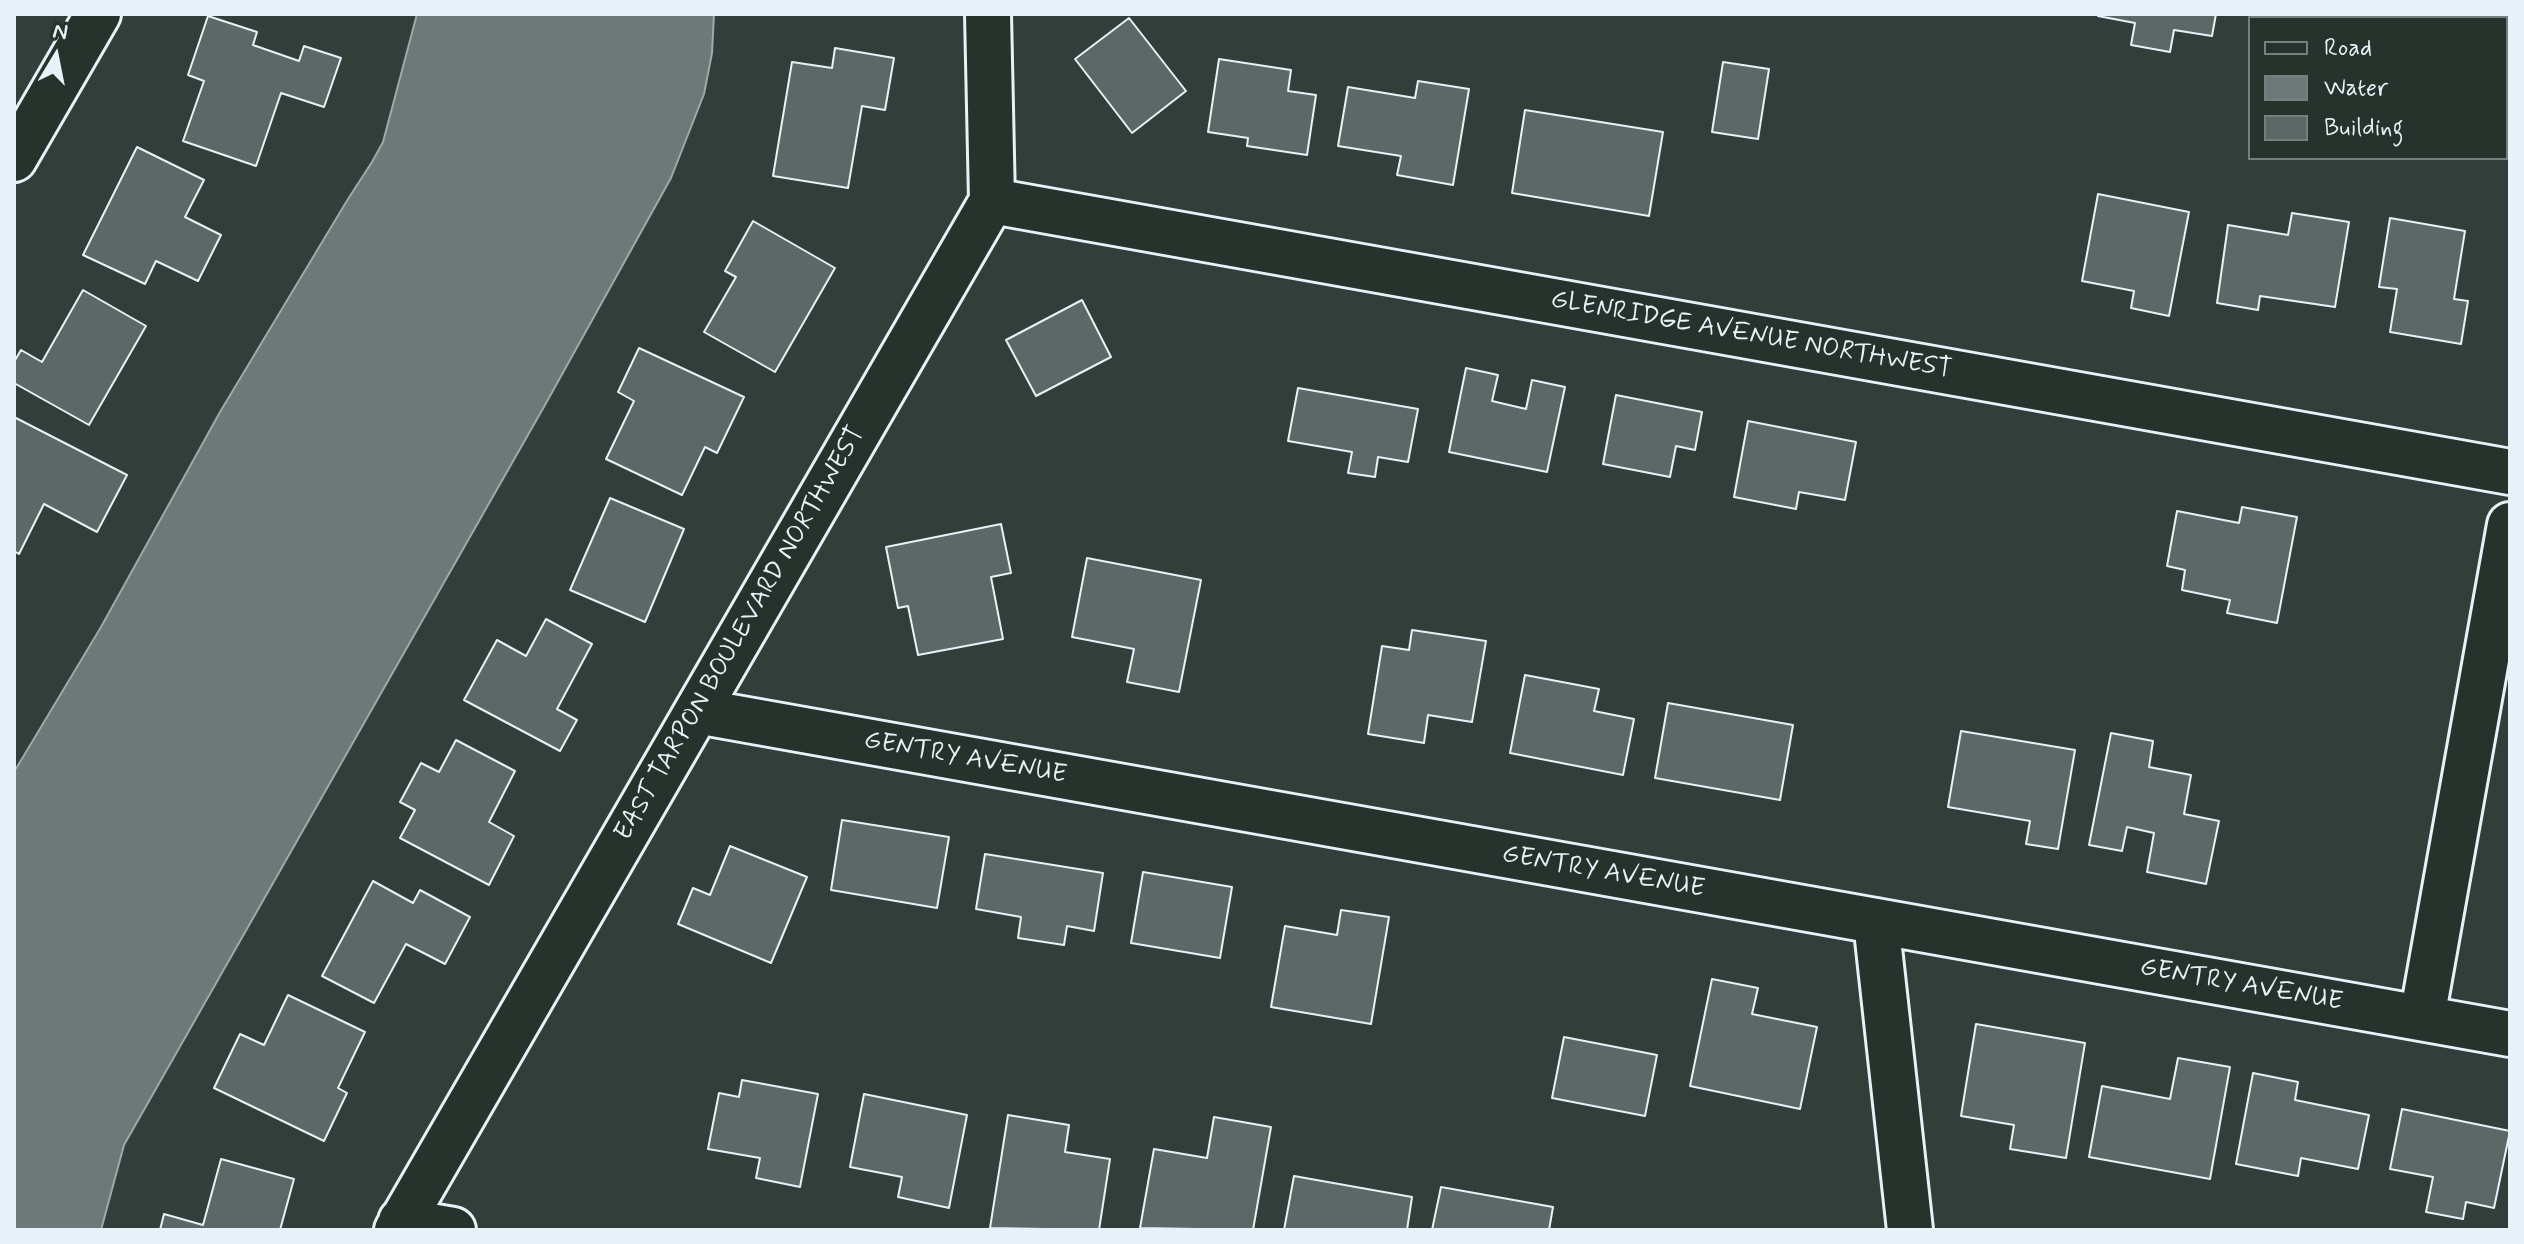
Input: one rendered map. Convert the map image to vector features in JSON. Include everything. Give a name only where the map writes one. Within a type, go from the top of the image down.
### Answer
[{"type":"street","points":[[14,159],[98,14]]},
{"type":"street","points":[[988,14],[992,201]]},
{"type":"street","name":"GLENRIDGE AVENUE NORTHWEST","points":[[992,201],[2510,472]]},
{"type":"street","name":"EAST TARPON BOULEVARD NORTHWEST","points":[[399,1225],[992,201]]},
{"type":"street","points":[[2422,1018],[2510,525]]},
{"type":"street","name":"GENTRY AVENUE","points":[[697,711],[2510,1034]]},
{"type":"street","points":[[1876,921],[1910,1230]]},
{"type":"street","points":[[399,1225],[453,1230]]},
{"type":"water","points":[[417,14],[714,14],[712,53],[704,94],[671,178],[124,1145],[101,1230],[14,1230],[14,772],[101,627],[220,412],[383,142]]},
{"type":"building","points":[[2098,14],[2216,14],[2212,36],[2174,30],[2170,52],[2131,45],[2135,23]]},
{"type":"building","points":[[208,16],[257,32],[253,45],[299,61],[304,46],[341,58],[324,107],[281,93],[256,166],[183,141],[204,81],[188,75]]},
{"type":"building","points":[[1129,18],[1186,91],[1132,133],[1075,59]]},
{"type":"building","points":[[835,48],[894,58],[885,110],[862,106],[848,188],[773,176],[792,62],[832,68]]},
{"type":"building","points":[[1219,59],[1291,70],[1288,91],[1316,95],[1307,155],[1247,146],[1248,138],[1208,132]]},
{"type":"building","points":[[1723,62],[1769,69],[1758,139],[1712,132]]},
{"type":"building","points":[[1418,81],[1469,89],[1453,185],[1397,175],[1401,156],[1338,146],[1348,87],[1415,98]]},
{"type":"building","points":[[1525,110],[1663,132],[1649,216],[1512,193]]},
{"type":"building","points":[[137,147],[204,180],[185,217],[221,235],[198,281],[156,261],[145,284],[83,255]]},
{"type":"building","points":[[2098,194],[2189,212],[2169,316],[2131,308],[2134,291],[2082,281]]},
{"type":"building","points":[[2292,213],[2349,222],[2335,307],[2260,296],[2258,310],[2217,303],[2228,225],[2288,235]]},
{"type":"building","points":[[2390,218],[2465,231],[2454,299],[2468,301],[2461,344],[2390,332],[2397,289],[2379,287]]},
{"type":"building","points":[[753,221],[835,268],[775,372],[704,332],[736,277],[725,271]]},
{"type":"building","points":[[83,290],[146,326],[89,425],[14,383],[14,362],[21,350],[42,362]]},
{"type":"building","points":[[1082,300],[1111,357],[1036,396],[1006,340]]},
{"type":"building","points":[[639,348],[744,397],[717,453],[705,447],[682,495],[606,459],[634,401],[618,392]]},
{"type":"building","points":[[1466,368],[1498,375],[1492,401],[1526,409],[1532,380],[1565,387],[1547,472],[1449,452]]},
{"type":"building","points":[[1298,388],[1418,409],[1408,462],[1378,457],[1375,477],[1348,473],[1352,452],[1288,441]]},
{"type":"building","points":[[1616,395],[1702,412],[1695,450],[1676,446],[1670,477],[1603,464]]},
{"type":"building","points":[[14,417],[127,475],[97,532],[44,504],[19,554],[14,551]]},
{"type":"building","points":[[1748,421],[1856,442],[1845,500],[1799,492],[1796,509],[1734,497]]},
{"type":"building","points":[[610,498],[684,529],[645,622],[570,590]]},
{"type":"building","points":[[2242,507],[2297,517],[2277,623],[2227,613],[2230,600],[2182,590],[2185,570],[2167,566],[2177,511],[2239,523]]},
{"type":"building","points":[[1001,524],[1011,573],[991,577],[1003,639],[918,655],[908,606],[898,608],[886,547]]},
{"type":"building","points":[[1087,558],[1201,580],[1179,692],[1127,682],[1134,649],[1072,637]]},
{"type":"building","points":[[546,619],[592,644],[557,709],[577,720],[560,751],[464,700],[497,640],[526,656]]},
{"type":"building","points":[[1412,630],[1486,641],[1472,722],[1428,715],[1424,743],[1368,734],[1382,646],[1409,650]]},
{"type":"building","points":[[1525,675],[1599,689],[1594,711],[1634,719],[1623,775],[1510,753]]},
{"type":"building","points":[[1668,703],[1793,725],[1780,800],[1655,778]]},
{"type":"building","points":[[1961,731],[2075,750],[2058,849],[2026,844],[2030,821],[1948,807]]},
{"type":"building","points":[[2111,733],[2153,741],[2149,767],[2191,775],[2184,814],[2219,821],[2206,884],[2147,872],[2154,833],[2127,827],[2122,851],[2089,845]]},
{"type":"building","points":[[456,740],[515,771],[489,822],[514,836],[489,885],[400,838],[415,810],[400,802],[421,763],[439,772]]},
{"type":"building","points":[[842,820],[949,837],[937,908],[831,890]]},
{"type":"building","points":[[730,846],[807,877],[771,963],[678,924],[693,888],[710,895]]},
{"type":"building","points":[[985,854],[1103,873],[1094,931],[1067,926],[1064,945],[1018,938],[1021,917],[976,909]]},
{"type":"building","points":[[1143,872],[1232,887],[1220,958],[1131,943]]},
{"type":"building","points":[[373,881],[413,903],[420,890],[470,917],[445,964],[406,944],[374,1003],[322,976]]},
{"type":"building","points":[[1341,910],[1389,917],[1371,1024],[1271,1007],[1285,926],[1337,935]]},
{"type":"building","points":[[1712,979],[1758,988],[1752,1014],[1817,1027],[1800,1109],[1690,1086]]},
{"type":"building","points":[[288,995],[365,1032],[338,1088],[347,1093],[324,1141],[214,1088],[240,1034],[264,1045]]},
{"type":"building","points":[[1976,1024],[2085,1043],[2066,1158],[2010,1149],[2014,1125],[1961,1116]]},
{"type":"building","points":[[1564,1037],[1657,1055],[1645,1116],[1552,1098]]},
{"type":"building","points":[[2178,1058],[2230,1067],[2210,1179],[2089,1157],[2102,1086],[2170,1099]]},
{"type":"building","points":[[2253,1073],[2298,1082],[2295,1100],[2369,1115],[2358,1169],[2301,1158],[2298,1176],[2236,1164]]},
{"type":"building","points":[[742,1080],[818,1094],[800,1187],[756,1178],[760,1158],[708,1149],[719,1093],[739,1097]]},
{"type":"building","points":[[864,1094],[967,1115],[949,1208],[898,1197],[902,1177],[850,1167]]},
{"type":"building","points":[[2402,1109],[2510,1131],[2494,1208],[2466,1202],[2463,1219],[2426,1212],[2433,1177],[2390,1169]]},
{"type":"building","points":[[1008,1115],[1069,1125],[1065,1152],[1110,1159],[1099,1230],[990,1228]]},
{"type":"building","points":[[1214,1117],[1271,1127],[1253,1230],[1140,1228],[1154,1149],[1207,1158]]},
{"type":"building","points":[[221,1159],[294,1179],[280,1230],[160,1230],[164,1214],[203,1225]]},
{"type":"building","points":[[1294,1176],[1412,1197],[1407,1230],[1284,1230]]},
{"type":"building","points":[[1441,1187],[1553,1207],[1549,1230],[1432,1230]]}]
